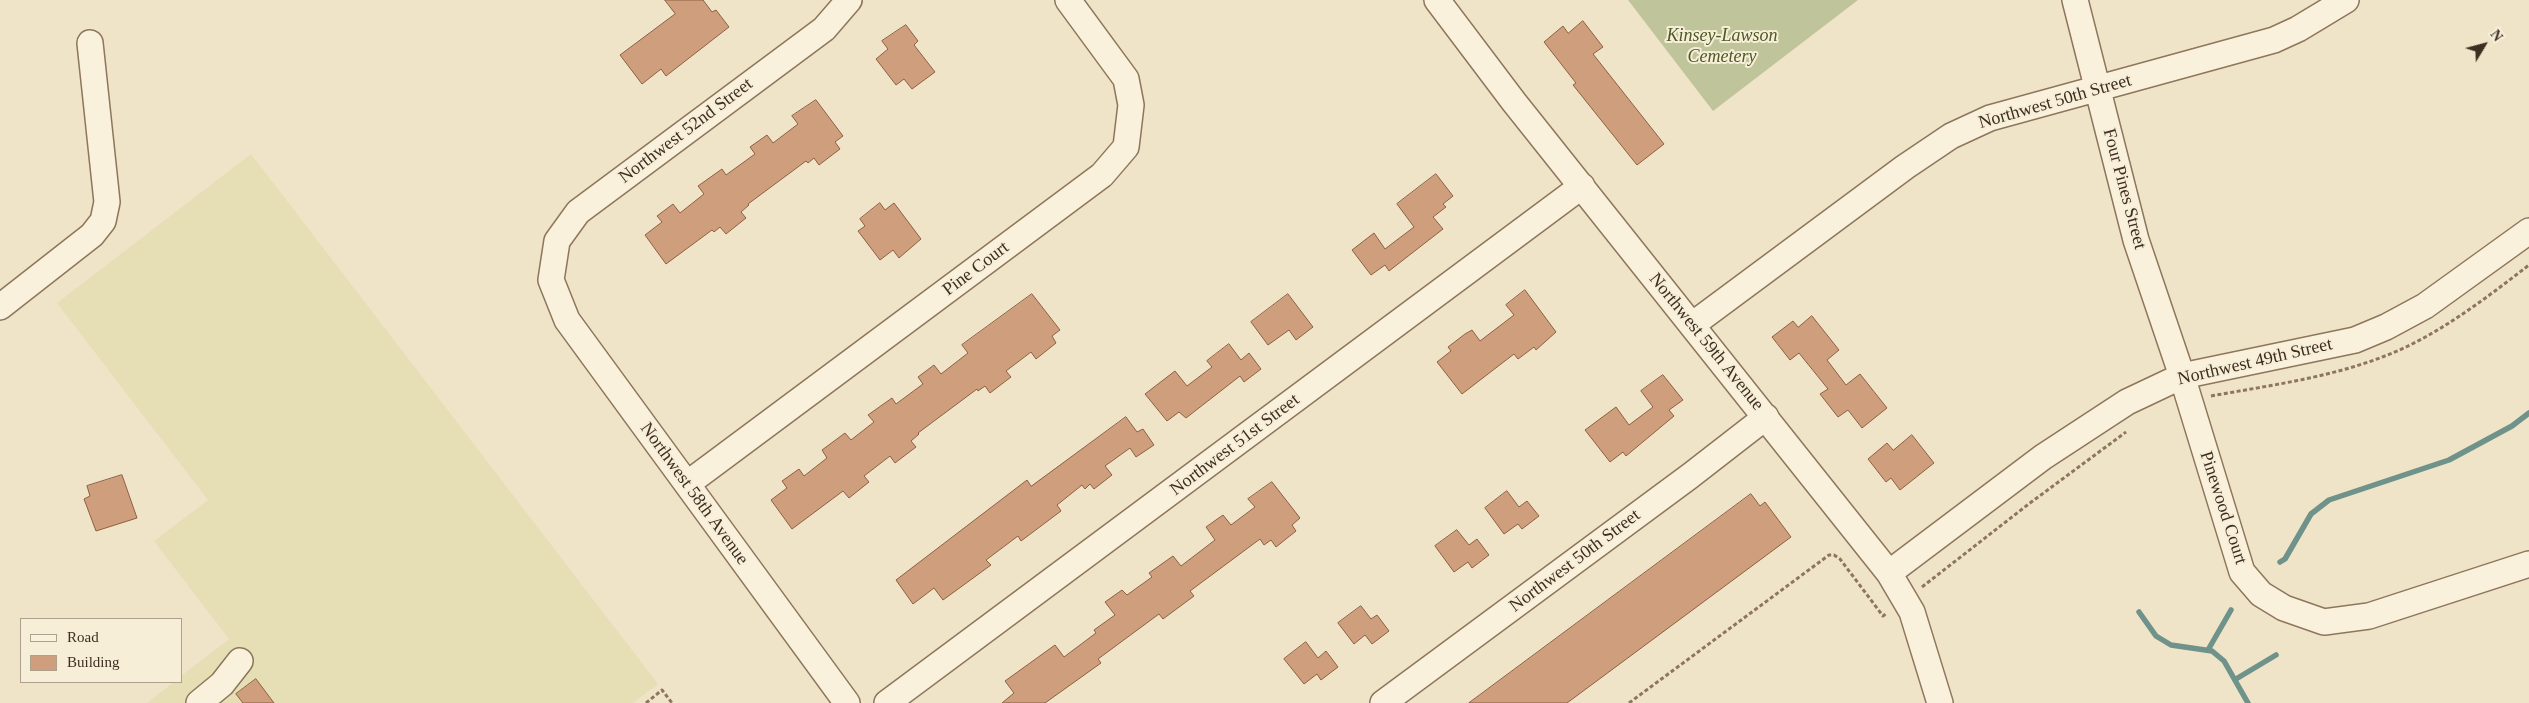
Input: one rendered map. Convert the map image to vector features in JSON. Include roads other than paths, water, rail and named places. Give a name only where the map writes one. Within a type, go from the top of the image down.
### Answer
[{"type":"street","name":"Northwest 52nd Street","points":[[552,280],[557,241],[578,212],[824,29],[849,0]]},
{"type":"street","name":"Pine Court","points":[[687,484],[1102,175],[1126,147],[1131,105],[1126,79],[1068,0]]},
{"type":"street","name":"Northwest 59th Avenue","points":[[1437,0],[1514,102],[1889,573],[1912,612],[1940,703]]},
{"type":"street","name":"Four Pines Street","points":[[2075,0],[2136,240],[2182,376]]},
{"type":"street","name":"Northwest 50th Street","points":[[1692,325],[1939,143],[1990,118],[2274,40],[2298,29],[2346,0]]},
{"type":"street","points":[[0,307],[92,235],[103,221],[107,202],[90,43]]},
{"type":"street","name":"Northwest 51st Street","points":[[887,703],[1582,186]]},
{"type":"street","name":"Northwest 49th Street","points":[[1889,573],[2050,452],[2127,402],[2182,376],[2355,340],[2386,327],[2425,306],[2529,232]]},
{"type":"street","name":"Northwest 58th Avenue","points":[[552,280],[567,320],[847,703]]},
{"type":"street","name":"Pinewood Court","points":[[2182,376],[2242,572],[2261,594],[2284,608],[2324,622],[2369,616],[2529,564]]},
{"type":"street","name":"Northwest 50th Street","points":[[1384,703],[1766,417]]},
{"type":"street","points":[[199,703],[213,693],[240,661]]},
{"type":"waterway","points":[[2280,562],[2285,559],[2311,514],[2329,500],[2449,460],[2512,426],[2529,413]]},
{"type":"waterway","points":[[2208,650],[2231,610]]},
{"type":"waterway","points":[[2139,612],[2156,636],[2171,645],[2212,651],[2224,661],[2248,703]]},
{"type":"waterway","points":[[2236,679],[2276,655]]},
{"type":"park label","name":"Kinsey-Lawson Cemetery","points":[[1722,46]]}]
